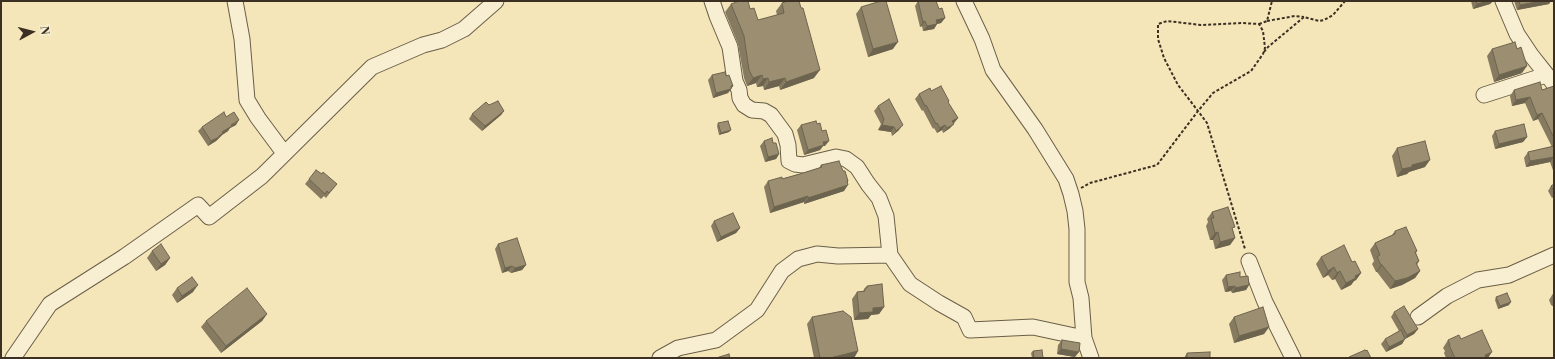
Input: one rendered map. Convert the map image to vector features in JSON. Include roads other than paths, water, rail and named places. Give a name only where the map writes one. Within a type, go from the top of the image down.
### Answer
[{"type":"street","points":[[235,1],[242,39],[247,100],[258,118],[284,153]]},
{"type":"street","points":[[13,358],[50,304],[124,257],[198,205],[209,217],[262,176],[372,67],[423,45],[442,40],[464,29],[496,1]]},
{"type":"street","points":[[712,1],[716,16],[730,47],[735,81],[739,90],[740,98],[744,105],[752,110],[764,111],[771,115],[785,134],[788,145],[789,161],[795,164],[803,165],[836,157],[846,159],[857,167],[879,198],[886,216],[890,256],[910,284],[964,317],[970,330],[1033,327],[1084,338]]},
{"type":"street","points":[[964,1],[982,38],[993,70],[1035,129],[1066,179],[1072,194],[1077,229],[1077,282],[1084,338],[1091,358]]},
{"type":"street","points":[[1484,95],[1550,80],[1517,34],[1503,1]]},
{"type":"street","points":[[660,358],[678,348],[716,340],[757,310],[782,271],[798,259],[817,254],[838,256],[890,256]]},
{"type":"street","points":[[1418,317],[1447,296],[1478,280],[1509,275],[1554,255]]},
{"type":"street","points":[[1249,261],[1265,302],[1293,358]]}]
